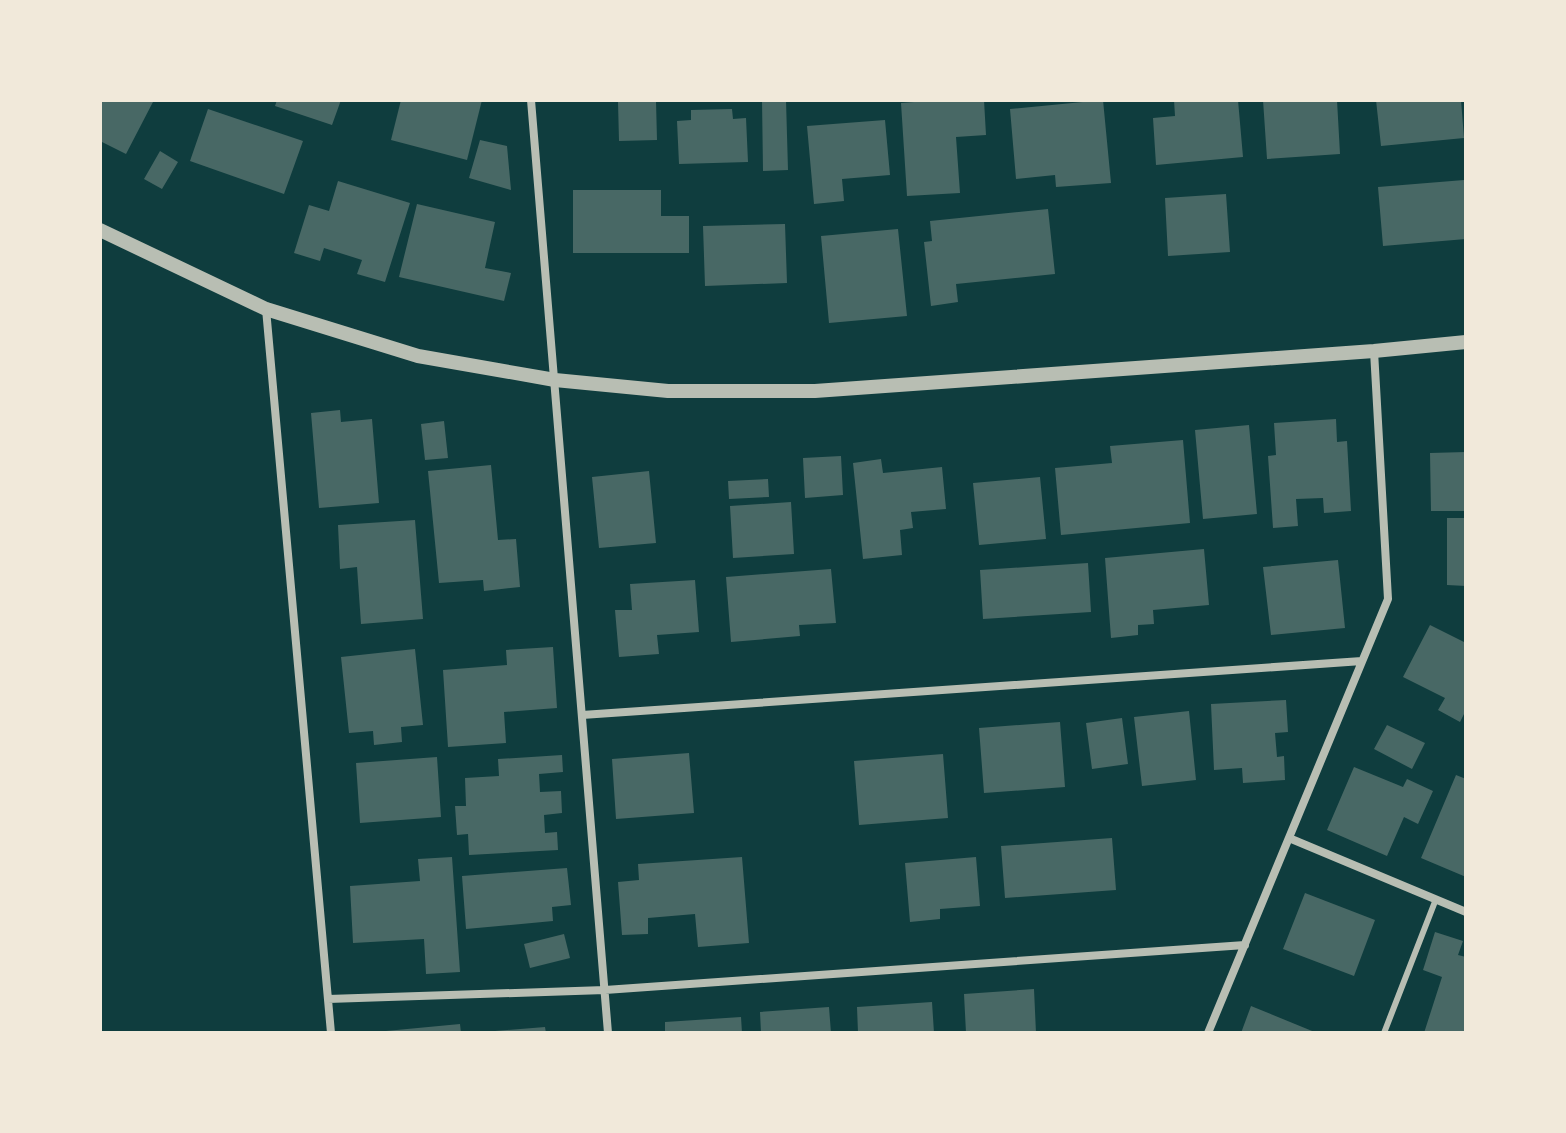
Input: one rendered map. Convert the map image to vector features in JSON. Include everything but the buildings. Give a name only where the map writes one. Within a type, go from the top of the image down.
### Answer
[{"type":"street","points":[[531,100],[608,1033]]},
{"type":"street","points":[[100,230],[266,309],[418,356],[555,380],[668,391],[815,391],[1466,342]]},
{"type":"street","points":[[266,309],[331,1033]]},
{"type":"street","points":[[1208,1033],[1388,599],[1374,351]]},
{"type":"street","points":[[582,715],[1362,661]]},
{"type":"street","points":[[1289,838],[1466,912]]},
{"type":"street","points":[[328,999],[605,990],[1245,945]]},
{"type":"lane","points":[[1384,1033],[1436,899]]}]
